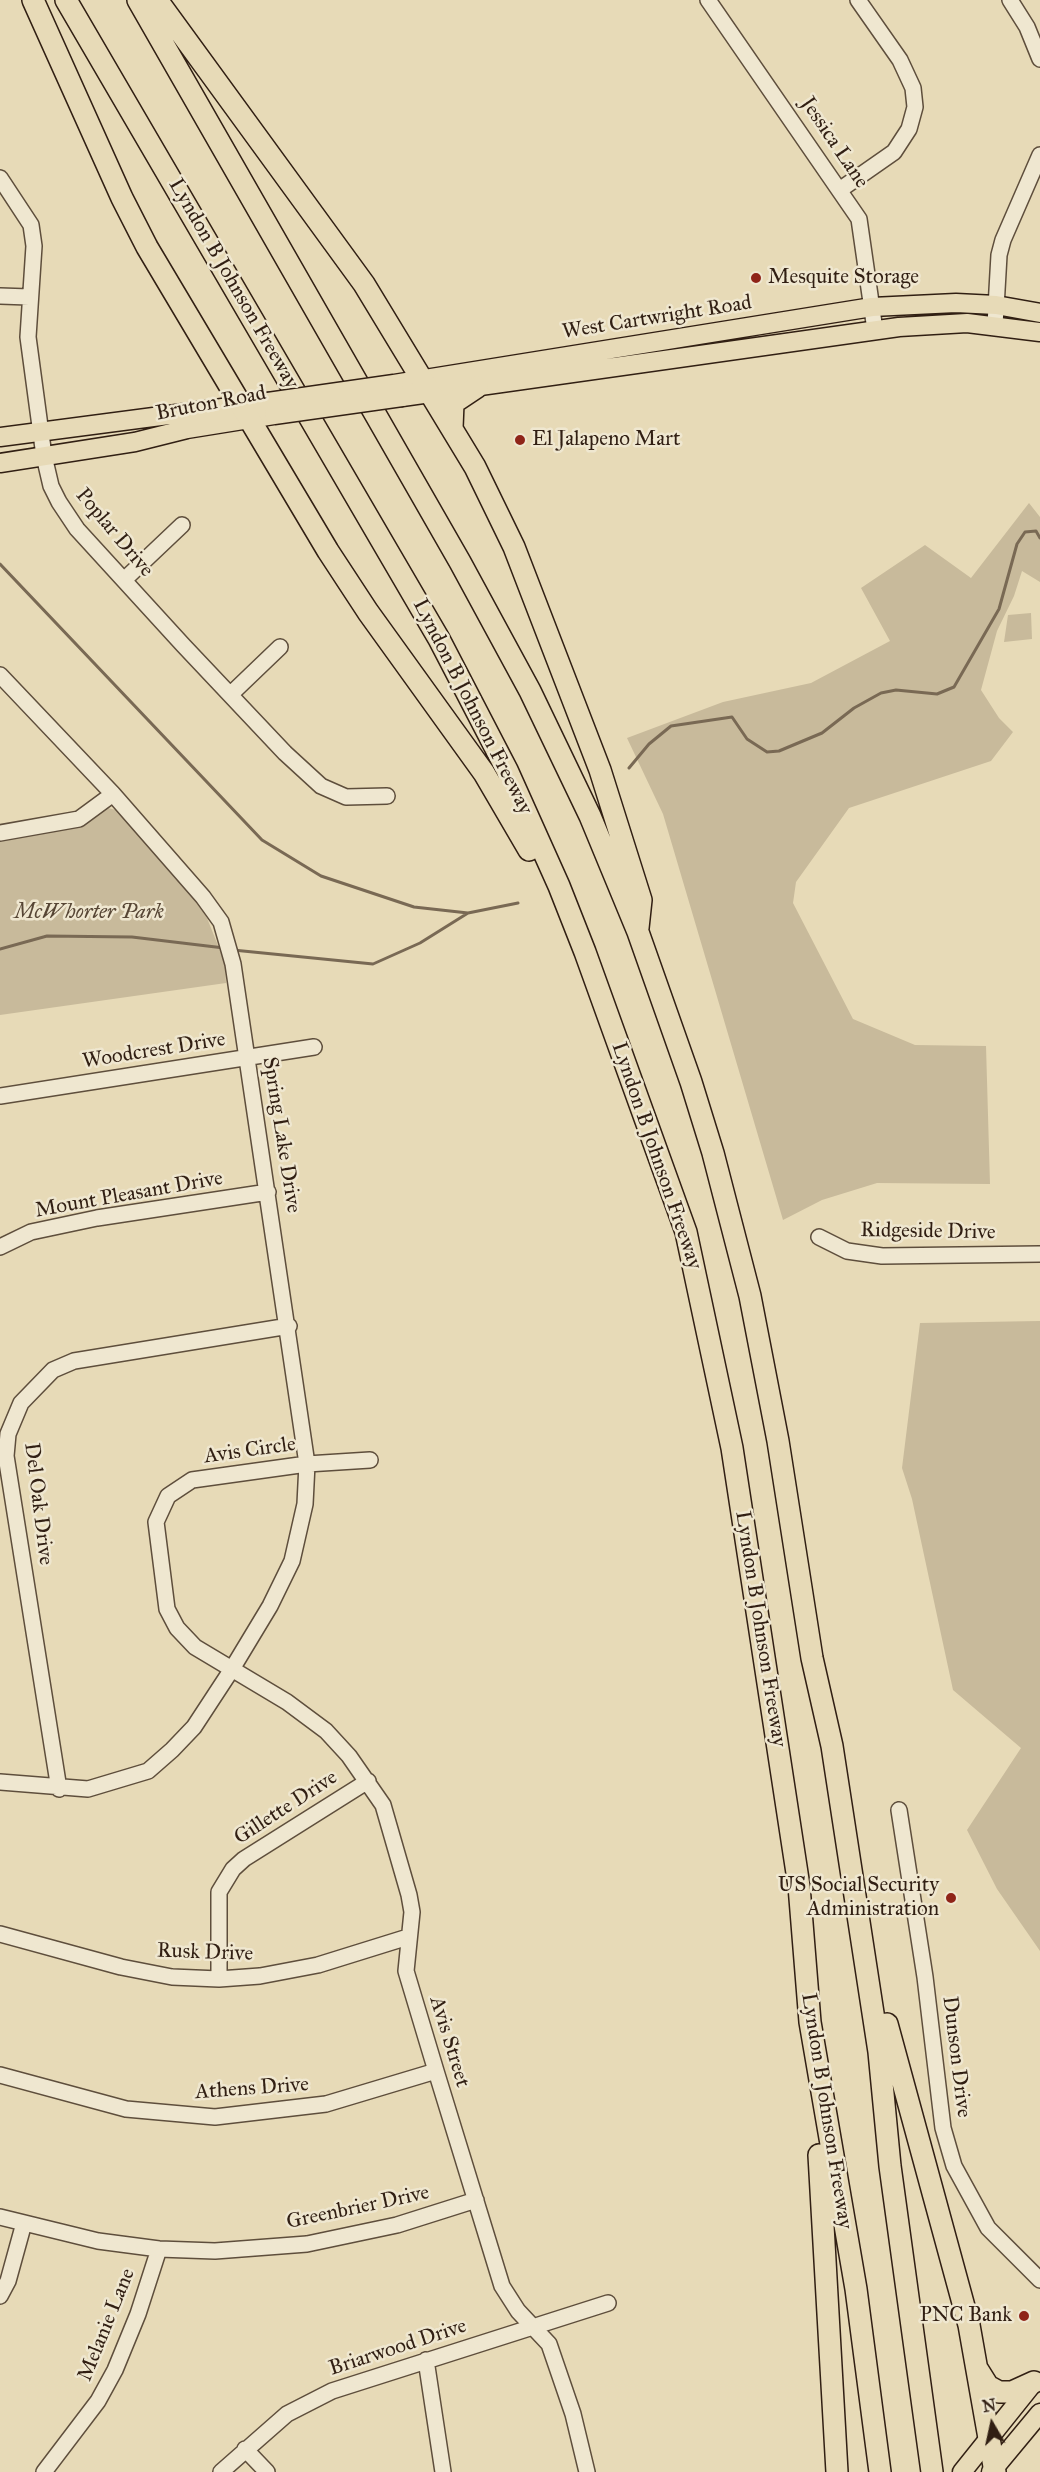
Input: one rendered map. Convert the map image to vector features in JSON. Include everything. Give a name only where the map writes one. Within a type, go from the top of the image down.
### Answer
[{"type":"highway","points":[[33,0],[122,198],[147,247],[244,412],[368,612],[506,807],[551,891],[621,1053]]},
{"type":"highway","name":"Lyndon B Johnson Freeway","points":[[66,0],[297,392],[470,696],[507,770],[559,886],[686,1232],[718,1374],[799,1886],[810,2022],[855,2289],[880,2472]]},
{"type":"highway","points":[[138,0],[496,625],[573,777],[638,932],[700,1112],[750,1296],[778,1440],[812,1658],[832,1746],[848,1836],[891,2043],[956,2272],[978,2369],[993,2471]]},
{"type":"highway","points":[[158,0],[326,230],[428,386],[476,467],[514,547],[575,700],[641,900],[638,932]]},
{"type":"highway","points":[[452,428],[453,403],[477,387]]},
{"type":"highway","points":[[848,1836],[879,2052],[890,2166],[931,2466]]},
{"type":"highway","points":[[810,2022],[837,2472]]},
{"type":"highway","points":[[978,2369],[988,2386],[999,2392],[1012,2392],[1037,2378]]},
{"type":"main road","name":"West Cartwright Road","points":[[428,386],[521,363],[599,349],[872,307],[928,303],[996,305],[1040,313]]},
{"type":"main road","name":"West Cartwright Road","points":[[428,386],[477,387],[523,382],[875,330],[967,323],[1040,332]]},
{"type":"main road","points":[[599,349],[602,370]]},
{"type":"main road","points":[[521,363],[523,382]]},
{"type":"main road","name":"Bruton Road","points":[[0,437],[244,412],[428,386]]},
{"type":"main road","name":"Bruton Road","points":[[0,463],[135,442],[244,412]]},
{"type":"main road","points":[[962,2472],[1037,2378]]},
{"type":"main road","points":[[993,2471],[1040,2413]]},
{"type":"street","name":"Jessica Lane","points":[[708,0],[860,219],[875,330]]},
{"type":"street","points":[[841,189],[894,152],[909,129],[915,106],[913,88],[900,60],[858,0]]},
{"type":"street","points":[[1010,0],[1027,27],[1040,59]]},
{"type":"street","points":[[995,325],[1003,240],[1040,155]]},
{"type":"street","name":"Poplar Drive","points":[[0,178],[31,225],[34,246],[28,338],[44,456],[51,486],[59,502],[78,529],[124,580],[285,753],[321,786],[346,796],[387,796]]},
{"type":"street","points":[[0,296],[29,297]]},
{"type":"street","points":[[124,580],[182,525]]},
{"type":"street","points":[[231,694],[280,647]]},
{"type":"street","name":"Spring Lake Drive","points":[[0,675],[113,794],[203,897],[224,932],[233,964],[248,1058],[307,1464],[305,1504],[292,1561],[270,1606],[194,1727],[148,1771],[88,1789],[59,1789],[0,1782]]},
{"type":"street","points":[[0,833],[80,819],[113,794]]},
{"type":"street","name":"Woodcrest Drive","points":[[0,1096],[314,1047]]},
{"type":"street","name":"Mount Pleasant Drive","points":[[0,1247],[31,1232],[96,1218],[268,1192]]},
{"type":"street","name":"Ridgeside Drive","points":[[819,1238],[847,1251],[882,1256],[1040,1254]]},
{"type":"street","name":"Del Oak Drive","points":[[59,1789],[6,1456],[8,1434],[21,1402],[53,1370],[74,1362],[288,1326]]},
{"type":"street","name":"Avis Circle","points":[[232,1669],[195,1647],[177,1628],[167,1609],[156,1522],[168,1496],[192,1480],[307,1464],[370,1460]]},
{"type":"street","name":"Avis Street","points":[[232,1669],[287,1702],[326,1731],[368,1781],[383,1806],[392,1829],[412,1912],[406,1971],[436,2071],[502,2286],[531,2326],[549,2344],[587,2472]]},
{"type":"street","name":"Gillette Drive","points":[[219,1979],[219,1892],[233,1869],[244,1859],[368,1781]]},
{"type":"street","name":"Dunson Drive","points":[[899,1810],[925,1977],[943,2128],[954,2166],[988,2228],[1040,2280]]},
{"type":"street","name":"Rusk Drive","points":[[0,1934],[121,1967],[172,1977],[219,1979],[260,1976],[318,1965],[408,1937]]},
{"type":"street","name":"Athens Drive","points":[[0,2075],[126,2109],[215,2117],[326,2104],[436,2071]]},
{"type":"street","name":"Greenbrier Drive","points":[[0,2217],[98,2241],[159,2249],[215,2251],[307,2244],[397,2225],[476,2200]]},
{"type":"street","points":[[0,2296],[8,2281],[24,2223]]},
{"type":"street","name":"Melanie Lane","points":[[44,2472],[98,2401],[115,2370],[138,2314],[159,2249]]},
{"type":"street","name":"Briarwood Drive","points":[[221,2472],[287,2414],[332,2391],[608,2303]]},
{"type":"street","points":[[426,2360],[443,2472]]},
{"type":"street","points":[[245,2449],[267,2472]]},
{"type":"green space","points":[[1029,503],[1040,517],[1040,582],[1022,571],[1014,596],[997,631],[981,690],[999,718],[1013,732],[991,761],[849,808],[796,882],[793,903],[853,1019],[915,1045],[986,1046],[990,1184],[877,1183],[822,1200],[783,1220],[663,814],[627,738],[723,702],[811,683],[890,641],[861,588],[925,545],[971,578]]},
{"type":"green space","points":[[1031,613],[1032,639],[1004,642],[1008,615]]},
{"type":"green space","name":"McWhorter Park","points":[[108,808],[116,810],[189,892],[207,918],[225,963],[226,983],[0,1015],[0,839],[77,825]]},
{"type":"green space","points":[[1040,1321],[1040,1951],[997,1889],[967,1830],[1021,1748],[953,1690],[912,1499],[902,1468],[920,1323]]},
{"type":"waterway","points":[[629,768],[649,744],[671,726],[732,717],[747,739],[767,752],[779,751],[822,733],[854,708],[881,693],[896,690],[937,694],[954,687],[999,609],[1017,544],[1025,532],[1036,531],[1040,538]]},
{"type":"waterway","points":[[0,564],[262,840],[321,876],[414,907],[468,913],[518,903]]},
{"type":"waterway","points":[[233,950],[373,964],[420,943],[468,913]]},
{"type":"waterway","points":[[0,949],[47,936],[132,937],[224,948]]},
{"type":"place","name":"Mesquite Storage","points":[[756,278]]},
{"type":"place","name":"El Jalapeno Mart","points":[[520,440]]},
{"type":"place","name":"US Social Security Administration","points":[[951,1898]]},
{"type":"place","name":"PNC Bank","points":[[1024,2316]]}]
